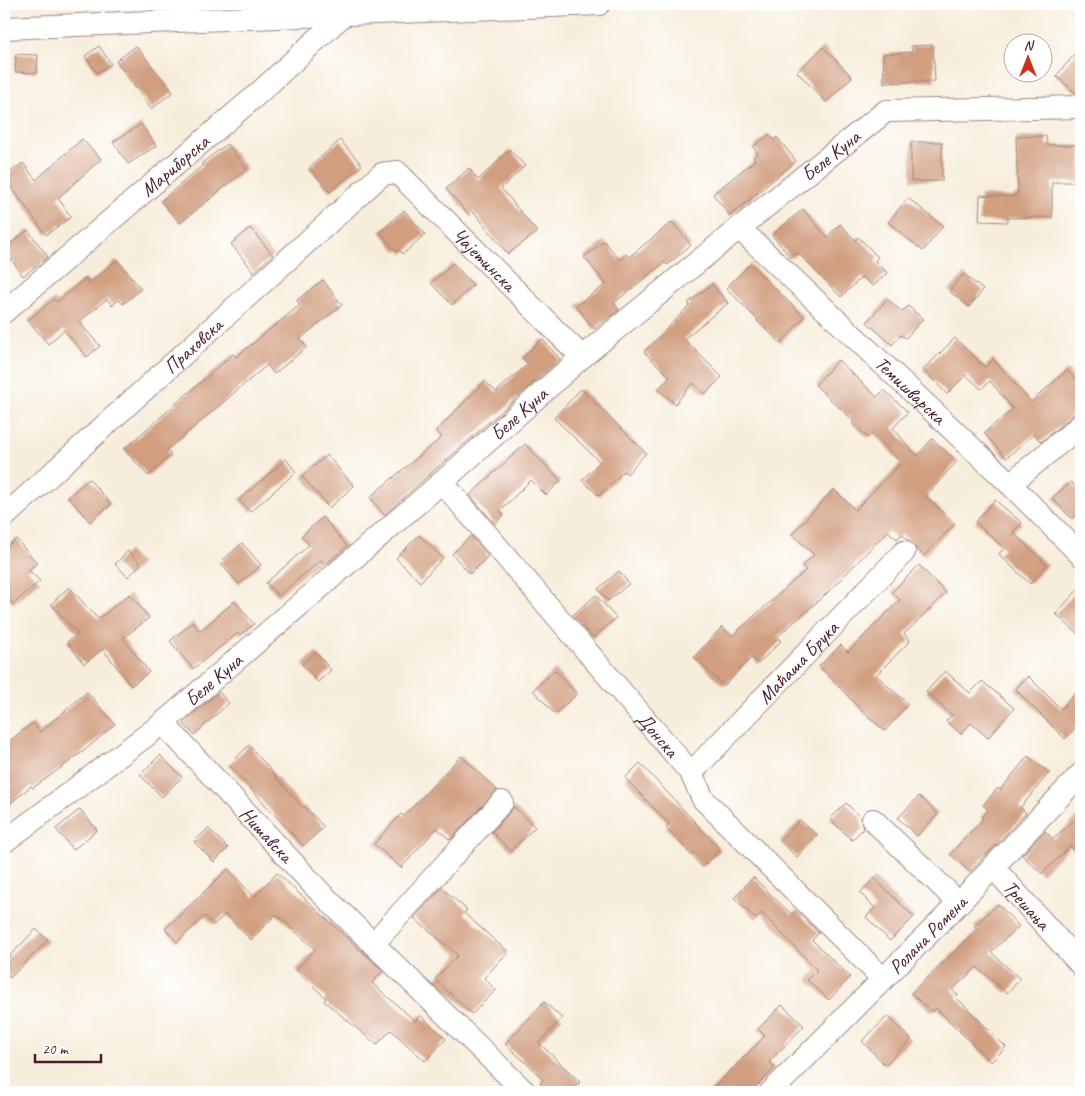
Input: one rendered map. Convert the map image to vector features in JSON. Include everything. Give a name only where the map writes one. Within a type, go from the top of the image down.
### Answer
[{"type":"street","points":[[4,28],[342,16],[599,4]]},
{"type":"street","name":"Мариборска","points":[[4,312],[260,92],[342,16]]},
{"type":"street","name":"Беле Куна","points":[[4,842],[163,722],[442,482],[582,357],[738,228],[886,111],[1081,107]]},
{"type":"street","name":"Чајетинска","points":[[382,174],[397,172],[582,357]]},
{"type":"street","name":"Праховска","points":[[4,517],[382,174]]},
{"type":"street","name":"Темишварска","points":[[738,228],[1010,484],[1081,555]]},
{"type":"street","points":[[1010,484],[1081,425]]},
{"type":"street","name":"Донска","points":[[442,482],[691,773],[703,799],[883,979]]},
{"type":"street","name":"Маћаша Брука","points":[[691,773],[904,552]]},
{"type":"street","name":"Нишавска","points":[[163,722],[320,892],[525,1092]]},
{"type":"street","name":"Ролана Ромена","points":[[770,1092],[958,903],[1081,774]]},
{"type":"street","points":[[373,944],[502,802]]},
{"type":"street","points":[[873,820],[958,903]]},
{"type":"street","name":"Трешања","points":[[993,867],[1081,965]]},
{"type":"building","points":[[933,45],[935,81],[884,83],[883,54],[912,52],[911,46]]},
{"type":"building","points":[[99,46],[111,64],[97,73],[85,56]]},
{"type":"building","points":[[136,46],[173,92],[151,109],[116,61]]},
{"type":"building","points":[[823,47],[852,77],[826,102],[797,72]]},
{"type":"building","points":[[1081,47],[1081,94],[1077,94],[1056,76]]},
{"type":"building","points":[[16,54],[38,55],[37,73],[15,72]]},
{"type":"building","points":[[141,124],[156,146],[128,164],[113,142]]},
{"type":"building","points":[[769,134],[774,140],[777,137],[796,161],[730,216],[713,194],[755,160],[753,157],[758,153],[753,147]]},
{"type":"building","points":[[1046,136],[1047,145],[1081,145],[1081,182],[1052,182],[1052,217],[1008,218],[1008,222],[979,221],[980,195],[1014,197],[1014,195],[1018,194],[1016,137]]},
{"type":"building","points":[[82,139],[101,159],[58,198],[71,217],[46,235],[4,177],[23,163],[36,180]]},
{"type":"building","points":[[340,140],[362,165],[330,192],[309,168]]},
{"type":"building","points":[[911,142],[942,142],[942,181],[911,181]]},
{"type":"building","points":[[227,144],[247,169],[180,223],[161,201],[203,165],[202,163]]},
{"type":"building","points":[[510,150],[525,166],[501,188],[537,232],[508,254],[474,212],[470,216],[446,189],[469,168],[478,180]]},
{"type":"building","points":[[908,198],[943,226],[923,251],[888,222]]},
{"type":"building","points":[[803,209],[827,237],[840,224],[855,240],[858,237],[878,257],[875,261],[887,273],[873,286],[862,277],[841,297],[798,253],[791,258],[772,235]]},
{"type":"building","points":[[404,210],[425,234],[403,254],[399,250],[397,252],[380,232]]},
{"type":"building","points":[[672,222],[691,245],[667,265],[665,262],[614,303],[619,310],[594,329],[576,306],[606,284],[584,257],[604,241],[620,260],[626,254],[629,257]]},
{"type":"building","points":[[250,228],[273,255],[254,272],[231,244]]},
{"type":"building","points":[[28,230],[48,257],[23,276],[4,249]]},
{"type":"building","points":[[117,260],[141,289],[123,304],[119,300],[112,305],[107,299],[79,322],[100,346],[87,357],[64,330],[48,344],[28,320],[54,299],[57,302],[85,278],[89,283]]},
{"type":"building","points":[[453,263],[473,285],[452,305],[431,283]]},
{"type":"building","points":[[750,264],[804,317],[781,343],[726,288]]},
{"type":"building","points":[[964,274],[983,290],[969,307],[949,291]]},
{"type":"building","points":[[323,280],[342,305],[300,339],[307,347],[274,374],[267,365],[167,450],[171,455],[148,476],[124,449],[233,354],[236,357],[300,305],[297,300]]},
{"type":"building","points":[[712,284],[728,303],[684,339],[722,377],[705,394],[693,383],[675,404],[658,389],[670,377],[644,352],[690,305],[688,303]]},
{"type":"building","points":[[887,299],[902,312],[908,306],[923,319],[906,338],[901,335],[892,345],[867,322]]},
{"type":"building","points":[[955,338],[985,367],[993,359],[1031,402],[1067,370],[1081,385],[1081,408],[1041,442],[1034,434],[1006,458],[984,433],[1013,409],[990,381],[981,389],[966,375],[947,394],[923,370]]},
{"type":"building","points":[[542,339],[560,359],[384,515],[370,497],[442,437],[436,431],[485,381],[496,392],[528,364],[522,358]]},
{"type":"building","points":[[838,360],[877,397],[884,390],[908,412],[893,428],[917,456],[932,439],[957,461],[926,496],[955,524],[924,556],[902,534],[897,539],[888,531],[825,595],[777,637],[781,641],[758,664],[752,657],[724,686],[694,657],[722,627],[732,636],[806,570],[802,566],[814,555],[792,534],[834,489],[855,510],[901,463],[873,433],[868,438],[852,423],[854,421],[815,385]]},
{"type":"building","points":[[581,389],[646,453],[627,474],[624,471],[599,496],[582,480],[600,462],[554,418]]},
{"type":"building","points":[[525,444],[561,481],[546,495],[531,480],[500,511],[504,515],[495,524],[470,495]]},
{"type":"building","points":[[327,455],[354,486],[329,508],[302,476]]},
{"type":"building","points":[[286,459],[296,472],[250,512],[239,500]]},
{"type":"building","points":[[89,479],[111,504],[90,522],[68,497]]},
{"type":"building","points":[[1071,482],[1081,493],[1081,511],[1072,519],[1052,498]]},
{"type":"building","points":[[995,500],[1022,523],[1013,532],[1047,565],[1030,584],[999,554],[1004,548],[975,522]]},
{"type":"building","points":[[323,517],[347,546],[325,565],[321,560],[278,596],[266,583],[309,545],[301,536]]},
{"type":"building","points":[[419,535],[443,558],[420,582],[396,558]]},
{"type":"building","points":[[471,536],[488,556],[470,574],[452,554]]},
{"type":"building","points":[[16,539],[37,563],[28,570],[40,581],[13,604],[4,592],[4,549]]},
{"type":"building","points":[[242,543],[261,565],[239,584],[220,563]]},
{"type":"building","points":[[128,551],[141,564],[128,577],[115,564]]},
{"type":"building","points":[[919,565],[946,593],[904,634],[910,641],[876,675],[908,704],[885,731],[861,710],[819,666],[841,645],[848,652],[900,600],[892,592]]},
{"type":"building","points":[[619,571],[629,584],[608,601],[598,589]]},
{"type":"building","points":[[1081,586],[1081,637],[1056,614]]},
{"type":"building","points":[[69,587],[98,619],[130,594],[149,618],[123,638],[149,672],[131,686],[103,649],[84,664],[67,642],[78,634],[51,604]]},
{"type":"building","points":[[596,595],[616,618],[593,638],[573,615]]},
{"type":"building","points":[[235,601],[254,624],[240,635],[238,633],[193,669],[170,641],[193,622],[200,631]]},
{"type":"building","points":[[316,652],[331,670],[318,682],[302,664]]},
{"type":"building","points":[[555,670],[577,694],[555,714],[533,690]]},
{"type":"building","points":[[945,671],[970,693],[982,681],[1014,708],[988,738],[971,723],[961,734],[946,721],[952,715],[926,692]]},
{"type":"building","points":[[1028,676],[1061,709],[1081,688],[1081,722],[1065,739],[1015,689]]},
{"type":"building","points":[[87,692],[115,724],[84,751],[33,788],[31,786],[4,809],[4,745],[33,723],[40,732]]},
{"type":"building","points":[[219,692],[229,703],[194,735],[183,723]]},
{"type":"building","points":[[249,745],[302,807],[304,806],[324,827],[303,846],[229,765]]},
{"type":"building","points":[[160,755],[182,777],[162,797],[140,775]]},
{"type":"building","points":[[461,756],[497,790],[450,840],[437,828],[401,868],[374,844],[401,814],[404,816]]},
{"type":"building","points":[[1028,756],[1049,773],[1020,808],[1026,813],[970,872],[950,854],[983,819],[981,817],[988,810],[983,805],[998,788],[1000,790]]},
{"type":"building","points":[[640,763],[721,850],[702,867],[666,827],[669,824],[625,778]]},
{"type":"building","points":[[919,796],[938,814],[917,836],[898,818]]},
{"type":"building","points":[[846,803],[860,817],[863,829],[852,840],[830,819]]},
{"type":"building","points":[[514,807],[535,827],[511,851],[492,832]]},
{"type":"building","points":[[80,809],[97,830],[73,850],[56,829]]},
{"type":"building","points":[[1081,814],[1081,859],[1070,846],[1042,874],[1022,855],[1045,831],[1053,839]]},
{"type":"building","points":[[800,820],[817,835],[797,857],[780,841]]},
{"type":"building","points":[[208,828],[228,848],[214,862],[194,842]]},
{"type":"building","points":[[228,869],[254,897],[277,873],[383,971],[372,983],[415,1021],[420,1015],[446,1039],[425,1061],[391,1030],[377,1045],[324,1001],[326,998],[296,970],[315,949],[276,914],[251,940],[225,914],[214,925],[205,916],[177,942],[165,929]]},
{"type":"building","points":[[753,877],[792,915],[796,911],[819,933],[812,940],[850,977],[829,1000],[807,980],[817,970],[762,913],[756,919],[734,898]]},
{"type":"building","points":[[874,878],[914,917],[890,941],[866,917],[875,908],[860,893]]},
{"type":"building","points":[[442,888],[467,910],[464,913],[508,952],[484,978],[496,990],[472,1014],[435,979],[458,955],[414,918]]},
{"type":"building","points":[[998,904],[1019,926],[991,952],[1020,979],[1007,993],[977,967],[952,990],[958,995],[956,997],[1006,1047],[991,1062],[936,1008],[932,1012],[911,993],[978,930],[974,926]]},
{"type":"building","points":[[36,929],[48,940],[10,978],[4,971],[4,962]]},
{"type":"building","points":[[544,1002],[562,1018],[539,1043],[580,1082],[571,1092],[551,1092],[540,1083],[543,1080],[533,1069],[505,1044]]},
{"type":"building","points":[[782,1005],[804,1026],[769,1062],[775,1068],[751,1092],[709,1092],[765,1036],[758,1029]]},
{"type":"building","points":[[888,1016],[911,1040],[885,1065],[862,1041]]}]
